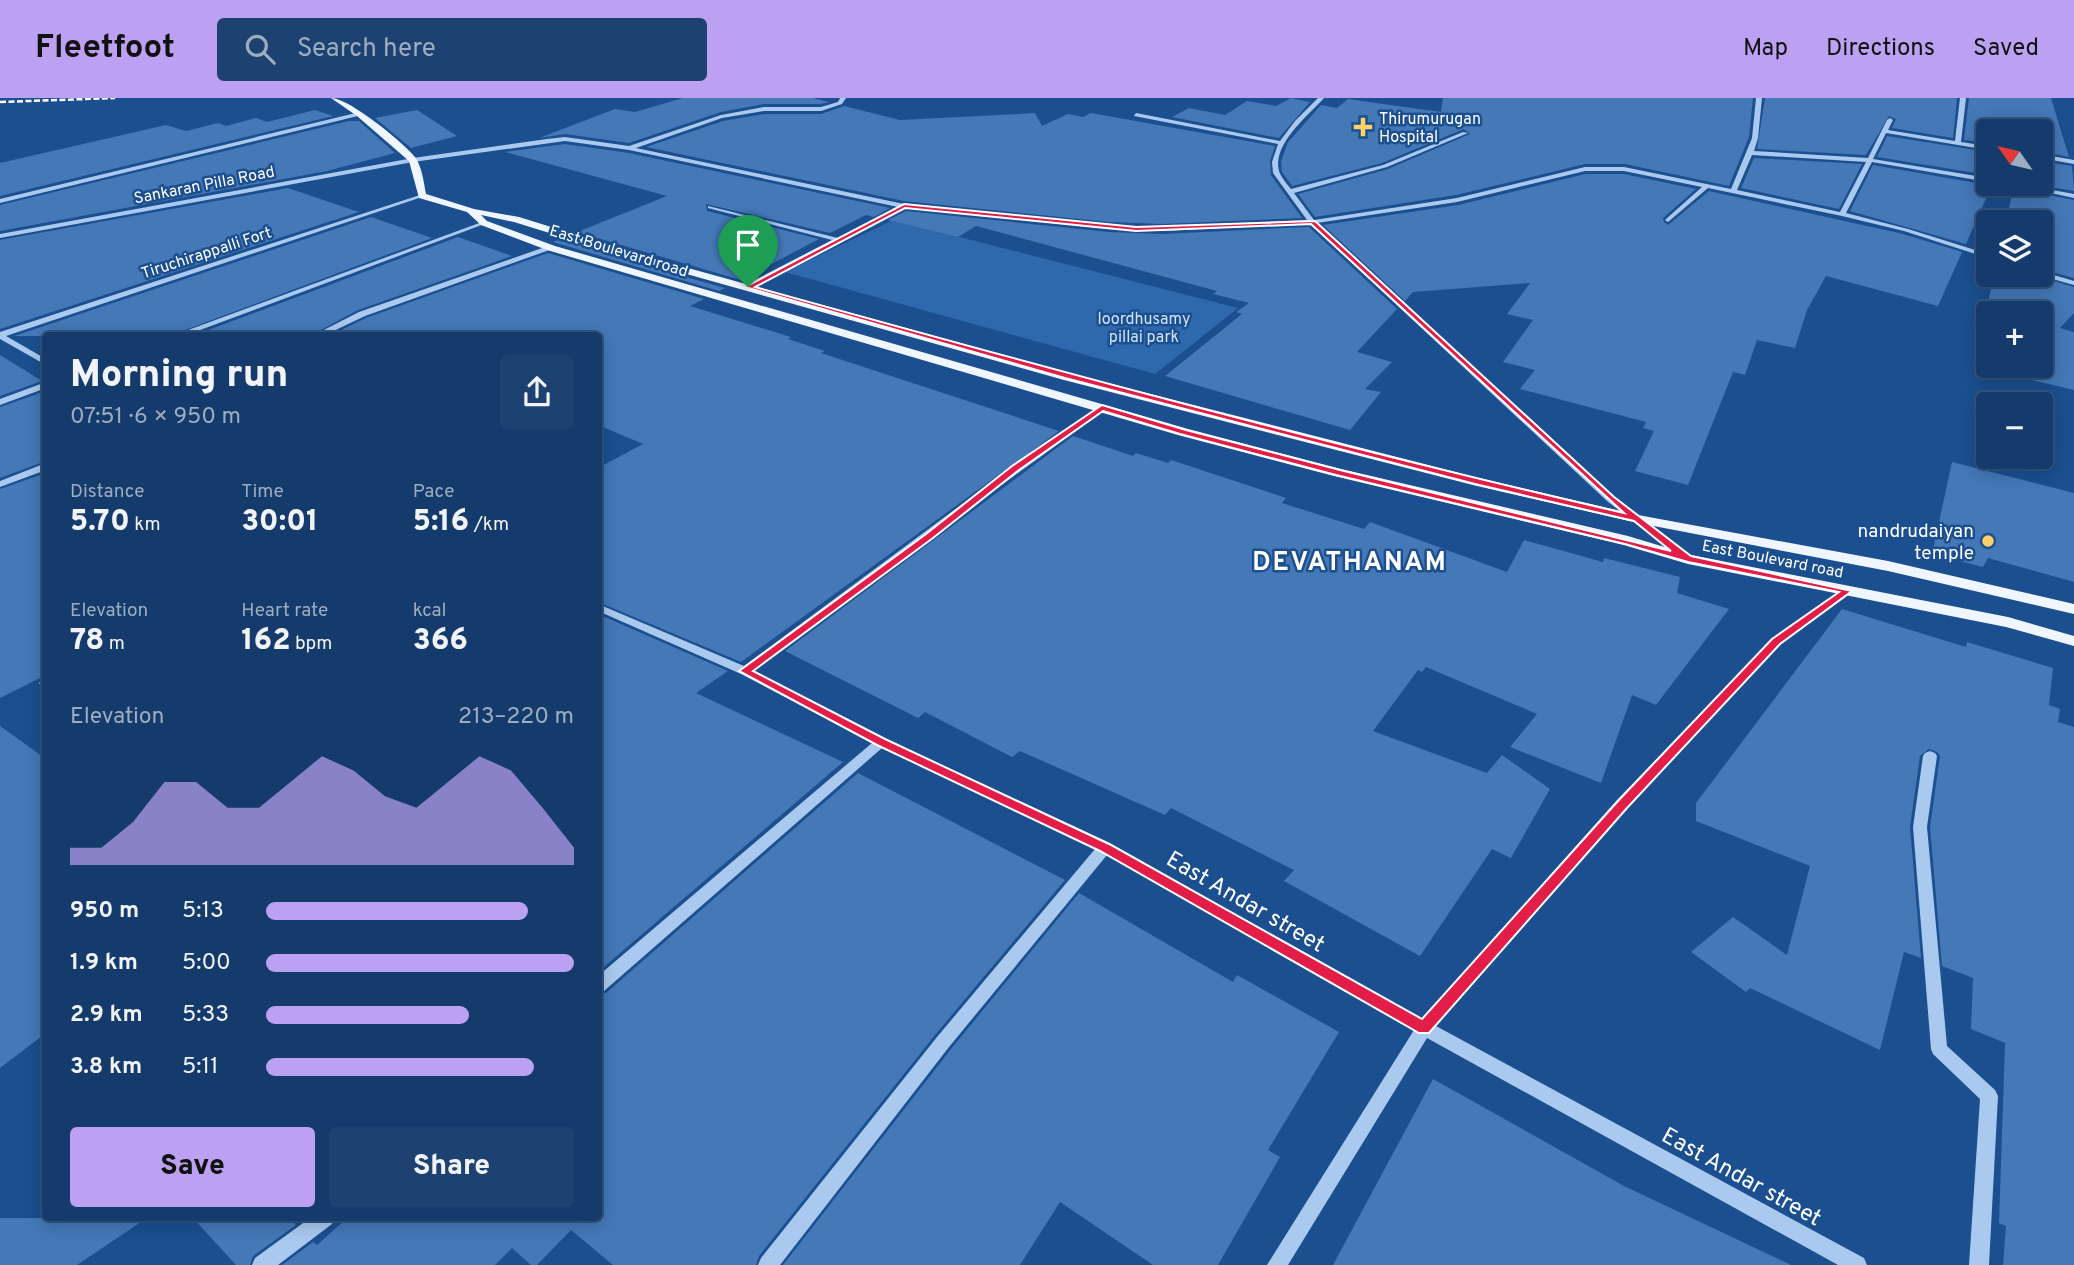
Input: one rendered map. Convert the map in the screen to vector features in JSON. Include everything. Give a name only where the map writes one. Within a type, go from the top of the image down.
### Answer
[{"type":"main road","points":[[335,98],[360,114],[414,160],[422,196]]},
{"type":"main road","name":"East Boulevard road","points":[[422,196],[470,210],[484,223],[551,248],[1183,432],[1628,541],[1688,559],[2008,622],[2074,641]]},
{"type":"main road","points":[[470,210],[516,219],[637,257],[1068,377],[1478,482],[1638,519],[1888,566],[2074,609]]},
{"type":"street","points":[[629,148],[721,117],[764,109],[821,109],[840,103],[843,98]]},
{"type":"street","points":[[1321,98],[1289,131],[1274,168],[1312,222],[1611,499],[1688,559]]},
{"type":"street","points":[[1734,191],[1755,138],[1759,98]]},
{"type":"street","points":[[1958,143],[1963,98]]},
{"type":"street","points":[[0,201],[360,114]]},
{"type":"street","points":[[1136,115],[1282,143]]},
{"type":"street","points":[[1842,214],[1890,120]]},
{"type":"street","points":[[1886,131],[1976,146]]},
{"type":"street","points":[[1289,192],[1385,166],[1465,134]]},
{"type":"street","points":[[414,160],[565,139],[629,148],[904,206],[1136,229],[1312,222],[1457,200],[1591,169],[1640,171],[1842,214],[1906,230],[1976,252]]},
{"type":"street","points":[[1750,153],[1871,160],[1976,178]]},
{"type":"street","points":[[2053,158],[2074,162]]},
{"type":"street","name":"Sankaran Pilla Road","points":[[0,236],[414,160]]},
{"type":"street","points":[[1668,220],[1708,185]]},
{"type":"street","points":[[2053,192],[2074,196]]},
{"type":"street","name":"Tiruchirappalli Fort","points":[[0,336],[422,196]]},
{"type":"street","points":[[748,287],[835,239],[904,206]]},
{"type":"street","points":[[710,207],[835,239]]},
{"type":"street","points":[[187,332],[484,223]]},
{"type":"street","points":[[324,332],[362,314],[551,248]]},
{"type":"street","points":[[2053,276],[2074,283]]},
{"type":"street","points":[[0,336],[42,361]]},
{"type":"street","points":[[0,402],[42,386]]},
{"type":"street","points":[[745,671],[929,536],[1015,468],[1102,408]]},
{"type":"street","points":[[0,484],[42,468]]},
{"type":"street","points":[[1277,1265],[1424,1028],[1622,804],[1776,642],[1847,591]]},
{"type":"street","name":"East Andar street","points":[[602,609],[745,671],[881,742],[1105,847],[1424,1028],[1857,1265]]},
{"type":"street","points":[[602,983],[881,742]]},
{"type":"street","points":[[1930,756],[1920,827],[1939,1048],[1989,1096],[1979,1265]]},
{"type":"street","points":[[768,1265],[943,1042],[1105,847]]},
{"type":"street","points":[[262,1265],[321,1221]]},
{"type":"green space","name":"loordhusamy pillai park","points":[[893,220],[1238,308],[1155,374],[785,272]]},
{"type":"building","points":[[683,98],[813,98],[829,102],[764,104],[721,112],[629,143],[565,134],[539,138],[615,109],[635,112]]},
{"type":"building","points":[[1291,98],[1310,102],[1279,138],[1172,117],[1189,108],[1225,115],[1247,101],[1276,106]]},
{"type":"building","points":[[1443,98],[1753,98],[1749,137],[1729,186],[1625,164],[1585,164],[1456,195],[1315,217],[1298,194],[1388,169],[1470,134],[1464,129],[1382,163],[1292,186],[1282,172],[1281,161],[1288,142],[1321,105],[1337,108],[1348,99],[1441,112]]},
{"type":"building","points":[[1765,98],[1957,98],[1953,138],[1892,128],[1896,119],[1889,116],[1866,155],[1757,149]]},
{"type":"building","points":[[1969,98],[2051,98],[2069,157],[2053,154],[2053,119],[1976,119],[1976,142],[1964,140]]},
{"type":"building","points":[[844,106],[900,120],[1035,113],[1042,126],[1068,114],[1083,117],[1091,113],[1275,146],[1270,161],[1271,175],[1302,218],[1162,224],[1109,222],[904,201],[646,147],[723,121],[764,114],[821,114]]},
{"type":"building","points":[[315,110],[333,116],[0,196],[0,163],[166,125],[186,131],[218,123],[226,126],[256,118],[267,122]]},
{"type":"building","points":[[417,110],[457,136],[411,148],[375,118]]},
{"type":"building","points":[[349,121],[359,121],[395,153],[327,171],[0,231],[0,205]]},
{"type":"building","points":[[1887,136],[1976,150],[1976,173],[1877,157]]},
{"type":"building","points":[[565,144],[629,153],[890,208],[874,217],[866,215],[830,233],[706,204],[707,211],[819,239],[741,280],[577,232],[667,196],[505,152]]},
{"type":"building","points":[[1754,158],[1862,164],[1839,209],[1741,188]]},
{"type":"building","points":[[2053,163],[2072,166],[2074,191],[2053,187]]},
{"type":"building","points":[[1873,165],[1976,183],[1976,196],[1987,196],[1981,210],[1976,210],[1976,221],[1966,244],[1850,211]]},
{"type":"building","points":[[1585,174],[1624,174],[1696,189],[1663,218],[1668,225],[1709,191],[1903,234],[1962,252],[1938,306],[1826,276],[1807,310],[1795,348],[1757,340],[1745,375],[1733,372],[1688,485],[1635,471],[1654,431],[1643,428],[1646,422],[1520,389],[1535,370],[1503,362],[1533,320],[1507,314],[1530,283],[1413,292],[1405,301],[1323,225],[1458,205]]},
{"type":"building","points":[[288,188],[359,212],[0,329],[0,240]]},
{"type":"building","points":[[2012,196],[2053,196],[2074,200],[2074,278],[2053,272],[2053,210],[2009,210]]},
{"type":"building","points":[[906,211],[1109,232],[1162,234],[1309,227],[1397,309],[1357,352],[1392,362],[1365,389],[1381,392],[1350,430],[1165,376],[1242,314],[1236,312],[1249,303],[1213,294],[1217,291],[976,226],[958,237],[888,220]]},
{"type":"building","points":[[371,217],[432,238],[180,332],[42,332],[42,336],[14,336]]},
{"type":"building","points":[[458,237],[512,256],[358,310],[317,332],[203,332]]},
{"type":"building","points":[[561,239],[725,288],[719,291],[553,242]]},
{"type":"building","points":[[548,253],[704,299],[690,306],[791,337],[788,339],[825,351],[821,353],[1059,431],[741,662],[602,604],[602,466],[643,444],[602,427],[602,332],[337,332],[366,318]]},
{"type":"building","points":[[2053,281],[2074,287],[2074,313],[2060,328],[2074,332],[2074,390],[2024,378],[2053,378],[2053,301],[1988,301],[1991,287],[2053,287]]},
{"type":"building","points":[[0,355],[42,381],[0,396]]},
{"type":"building","points":[[42,392],[42,462],[0,478],[0,407]]},
{"type":"building","points":[[1073,436],[1133,456],[1136,453],[1168,463],[1171,460],[1286,498],[1282,503],[1364,529],[1370,522],[1507,572],[1524,540],[1603,562],[1604,558],[1680,577],[1677,593],[1729,609],[1656,705],[1632,695],[1601,783],[1510,747],[1537,714],[1426,667],[1422,672],[1418,670],[1373,731],[1487,773],[1502,755],[1550,789],[1511,858],[1492,849],[1420,956],[1284,881],[1294,870],[1171,808],[1165,815],[1020,751],[1012,757],[925,712],[918,718],[785,651]]},
{"type":"building","points":[[1952,462],[2074,493],[2074,582],[1988,558],[1983,567],[1932,554]]},
{"type":"building","points":[[42,474],[42,677],[0,698],[0,489]]},
{"type":"building","points":[[1842,609],[1966,647],[1967,642],[2053,668],[2049,705],[2060,709],[2058,722],[2074,727],[2074,1265],[2003,1265],[2006,1226],[1999,1223],[2005,1043],[1971,1029],[1973,978],[1942,966],[1930,827],[1940,756],[1937,752],[1929,749],[1920,756],[1910,827],[1921,958],[1904,952],[1880,1050],[1750,988],[1746,992],[1691,952],[1733,917],[1787,955],[1810,866],[1696,821],[1696,803]]},
{"type":"building","points":[[602,616],[728,671],[696,693],[843,762],[602,969]]},
{"type":"building","points":[[0,726],[42,756],[42,1036],[0,1068]]},
{"type":"building","points":[[858,773],[1065,880],[935,1035],[759,1256],[756,1265],[613,1265],[571,1230],[537,1265],[531,1265],[512,1248],[495,1265],[282,1265],[313,1242],[317,1245],[344,1221],[602,1221],[602,994]]},
{"type":"building","points":[[1079,893],[1233,982],[1237,975],[1339,1032],[1268,1150],[1280,1157],[1218,1265],[1153,1265],[1060,1202],[1020,1265],[783,1265],[951,1049]]},
{"type":"building","points":[[1433,1079],[1624,1186],[1791,1265],[1333,1265]]},
{"type":"building","points":[[0,1218],[42,1218],[42,1221],[143,1221],[77,1265],[0,1265]]},
{"type":"building","points":[[196,1221],[293,1221],[296,1225],[253,1256],[250,1265],[236,1265]]},
{"type":"railway","points":[[0,102],[115,98]]},
{"type":"place","name":"Thirumurugan Hospital","points":[[1363,127]]},
{"type":"place","name":"nandrudaiyan temple","points":[[1988,541]]},
{"type":"district","name":"DEVATHANAM","points":[[1350,561]]},
{"type":"route","points":[[748,287],[835,239],[904,206],[1136,229],[1219,228],[1312,222],[1611,499],[1638,519],[1688,559],[1628,541],[1339,473],[1102,408],[1015,468],[929,536],[745,671],[881,742],[1105,847],[1424,1028],[1622,804],[1776,642],[1847,591],[1688,559],[1638,519],[1478,482],[1068,377],[748,287]]}]
